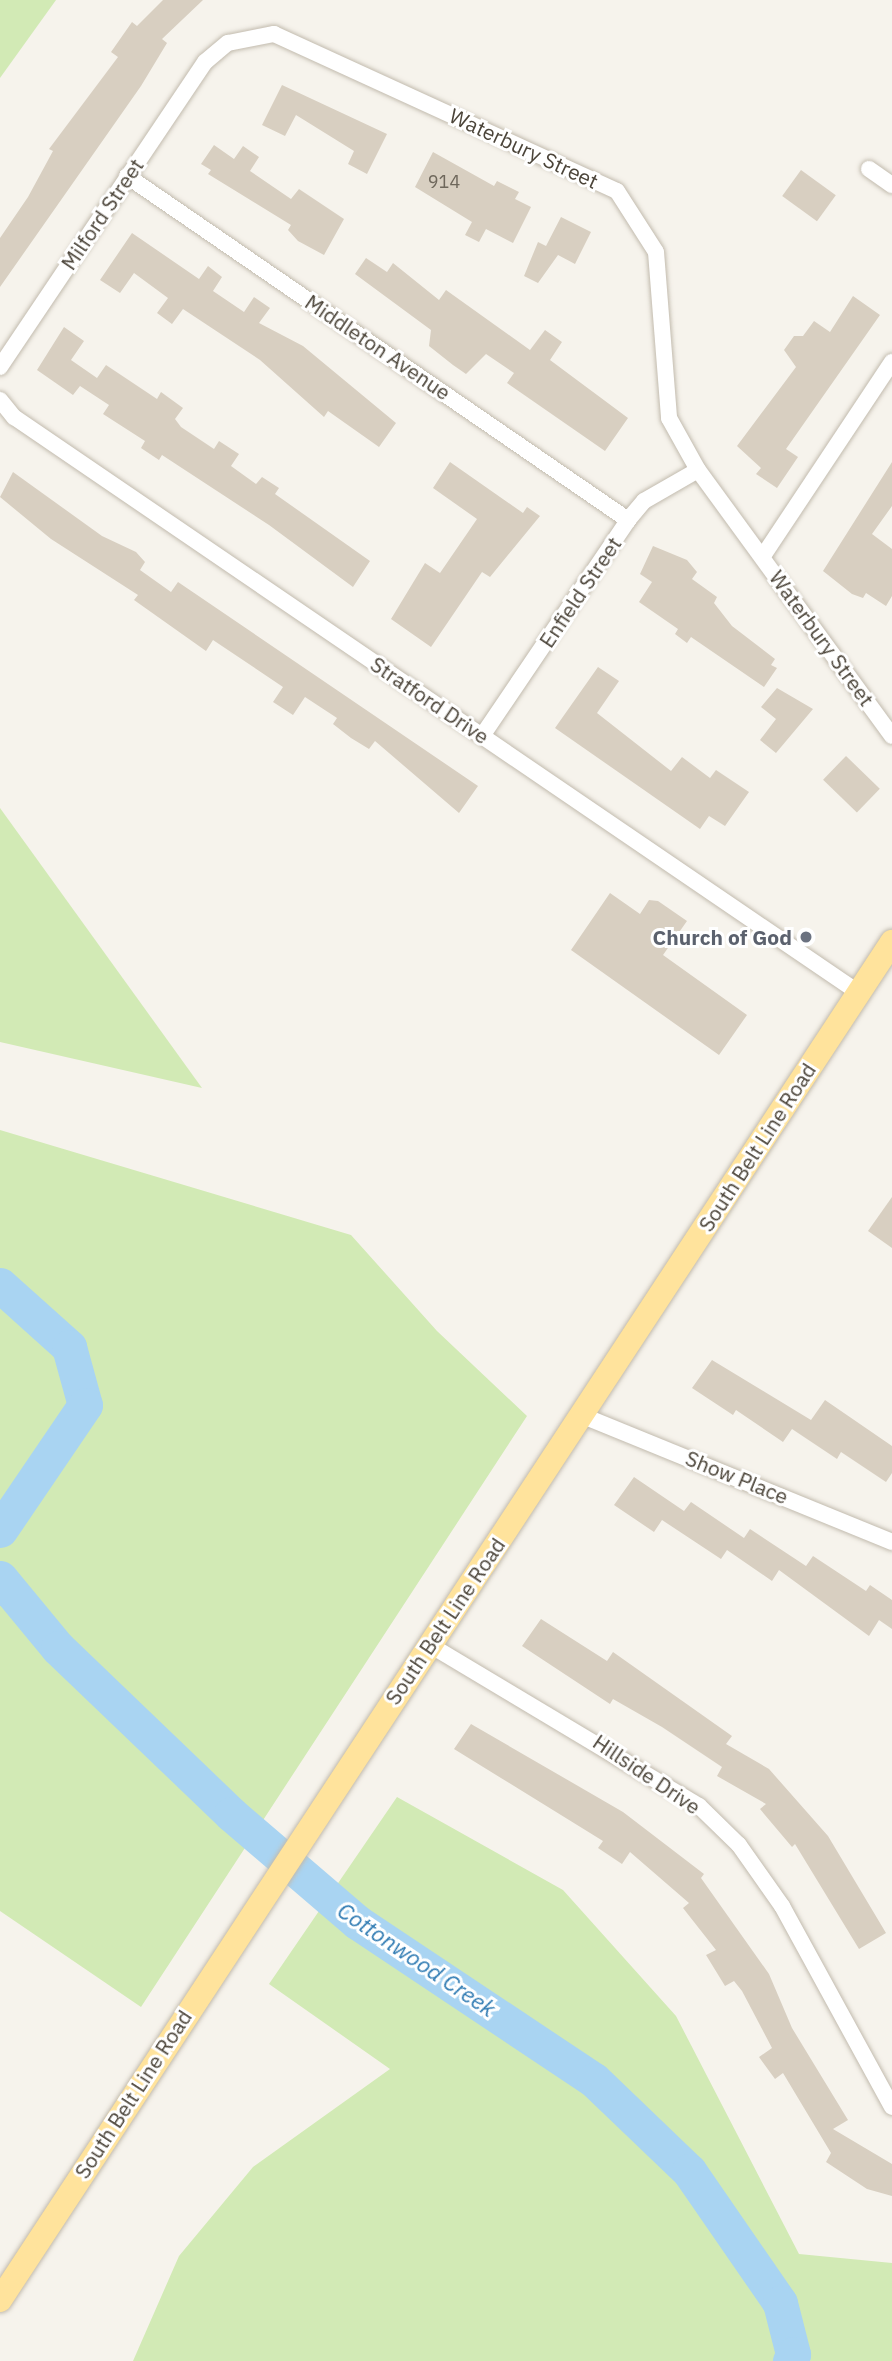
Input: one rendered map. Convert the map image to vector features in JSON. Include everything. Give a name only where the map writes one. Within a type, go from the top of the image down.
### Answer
[{"type":"main road","name":"South Belt Line Road","points":[[0,2300],[181,2020],[892,942]]},
{"type":"street","name":"Waterbury Street","points":[[205,62],[228,43],[274,34],[617,191],[656,252],[668,418],[698,470],[764,556],[892,736]]},
{"type":"street","name":"Milford Street","points":[[0,367],[205,62]]},
{"type":"street","points":[[869,169],[892,185]]},
{"type":"street","name":"Middleton Avenue","points":[[127,176],[628,520]]},
{"type":"street","points":[[764,556],[892,362]]},
{"type":"street","name":"Stratford Drive","points":[[1,403],[859,993]]},
{"type":"street","name":"Enfield Street","points":[[482,736],[628,520],[644,501],[698,470]]},
{"type":"street","name":"Show Place","points":[[581,1415],[892,1542]]},
{"type":"street","name":"Hillside Drive","points":[[430,1645],[699,1806],[739,1845],[782,1906],[892,2107]]},
{"type":"green space","points":[[0,0],[56,0],[0,78]]},
{"type":"green space","points":[[0,808],[202,1088],[0,1042]]},
{"type":"green space","points":[[0,1130],[351,1235],[437,1331],[527,1416],[141,2007],[0,1911]]},
{"type":"green space","points":[[397,1797],[563,1890],[676,2016],[799,2254],[892,2263],[892,2361],[133,2361],[179,2256],[253,2167],[390,2069],[269,1984]]},
{"type":"building","points":[[163,0],[203,0],[162,39],[167,43],[141,86],[0,287],[0,238],[28,197],[53,151],[49,149],[118,57],[111,52],[132,22],[137,26]]},
{"type":"building","points":[[282,85],[387,134],[367,174],[348,164],[354,151],[296,115],[285,136],[262,125]]},
{"type":"building","points":[[214,145],[234,159],[243,146],[259,157],[250,171],[291,199],[299,189],[344,219],[324,255],[298,241],[288,230],[291,225],[208,174],[211,170],[201,164]]},
{"type":"building","points":[[433,152],[494,186],[497,181],[519,192],[515,199],[531,207],[513,243],[486,229],[479,242],[465,235],[472,222],[415,187]]},
{"type":"building","points":[[801,170],[836,195],[817,221],[782,196]]},
{"type":"building","points":[[561,217],[591,232],[575,264],[558,255],[538,283],[524,276],[538,242],[546,246]]},
{"type":"building","points":[[132,233],[199,279],[208,266],[222,277],[213,291],[244,312],[254,297],[270,308],[259,323],[303,346],[396,423],[379,447],[328,411],[324,417],[260,360],[183,309],[172,324],[157,313],[168,298],[134,273],[120,293],[100,280]]},
{"type":"building","points":[[366,258],[387,272],[393,263],[439,300],[446,290],[530,350],[545,330],[562,342],[550,360],[628,418],[605,451],[507,383],[514,373],[486,354],[466,374],[429,346],[431,330],[355,274]]},
{"type":"building","points":[[853,296],[880,315],[786,449],[798,457],[777,488],[756,474],[761,468],[737,446],[796,367],[784,350],[794,336],[803,336],[814,321],[830,332]]},
{"type":"building","points":[[64,327],[84,341],[71,360],[97,378],[106,365],[157,399],[161,392],[183,408],[175,419],[181,427],[214,449],[219,441],[239,454],[231,466],[256,484],[262,477],[279,488],[275,494],[370,561],[353,587],[269,525],[162,455],[159,460],[141,448],[145,441],[103,414],[109,405],[80,386],[73,395],[37,370]]},
{"type":"building","points":[[450,462],[523,513],[527,507],[540,516],[490,577],[482,572],[431,647],[391,619],[425,563],[440,573],[477,519],[433,488]]},
{"type":"building","points":[[892,462],[892,506],[872,534],[892,549],[892,596],[886,606],[866,593],[863,598],[852,594],[823,571]]},
{"type":"building","points":[[13,472],[102,536],[136,552],[145,562],[140,570],[171,592],[178,582],[478,786],[459,813],[375,741],[369,749],[351,738],[333,724],[337,718],[305,697],[293,715],[273,702],[283,687],[213,640],[206,651],[134,600],[138,595],[51,539],[0,497]]},
{"type":"building","points":[[653,546],[687,560],[697,572],[692,579],[717,597],[714,603],[732,626],[775,659],[771,665],[777,668],[764,687],[691,637],[687,643],[675,634],[678,629],[639,602],[652,582],[640,574]]},
{"type":"building","points":[[598,667],[619,681],[597,713],[671,771],[682,757],[710,778],[716,770],[749,792],[725,826],[709,816],[700,829],[555,728]]},
{"type":"building","points":[[777,688],[813,709],[776,753],[760,740],[776,719],[761,707]]},
{"type":"building","points":[[846,756],[880,789],[857,812],[823,780]]},
{"type":"building","points":[[610,893],[640,914],[649,900],[658,901],[687,921],[663,955],[747,1015],[719,1055],[571,950]]},
{"type":"building","points":[[892,1197],[892,1248],[868,1231]]},
{"type":"building","points":[[712,1360],[811,1420],[825,1400],[892,1446],[892,1473],[886,1482],[841,1452],[837,1459],[792,1429],[783,1442],[736,1410],[733,1415],[692,1388]]},
{"type":"building","points":[[634,1477],[684,1511],[691,1502],[744,1538],[750,1529],[806,1566],[813,1556],[866,1591],[870,1585],[892,1600],[892,1629],[879,1620],[869,1636],[779,1570],[772,1581],[727,1550],[721,1559],[662,1520],[654,1532],[614,1505]]},
{"type":"building","points":[[541,1619],[607,1661],[613,1652],[732,1736],[726,1744],[769,1769],[828,1836],[886,1933],[859,1949],[795,1844],[792,1847],[760,1809],[766,1804],[717,1776],[722,1767],[662,1727],[613,1699],[610,1704],[522,1646]]},
{"type":"building","points":[[471,1724],[623,1812],[704,1874],[701,1878],[769,1974],[792,2028],[848,2120],[833,2129],[892,2164],[892,2196],[867,2189],[826,2162],[831,2153],[783,2073],[775,2079],[759,2057],[772,2048],[742,1991],[734,1981],[725,1986],[706,1955],[716,1950],[683,1908],[689,1903],[630,1852],[622,1864],[598,1848],[603,1841],[454,1749]]},
{"type":"waterway","name":"Cottonwood Creek","points":[[0,1285],[69,1347],[85,1405],[0,1530]]},
{"type":"waterway","name":"Cottonwood Creek","points":[[0,1578],[58,1648],[231,1814],[357,1922],[594,2080],[689,2171],[780,2303],[793,2354],[790,2361]]},
{"type":"place","name":"Church of God","points":[[806,937]]}]
